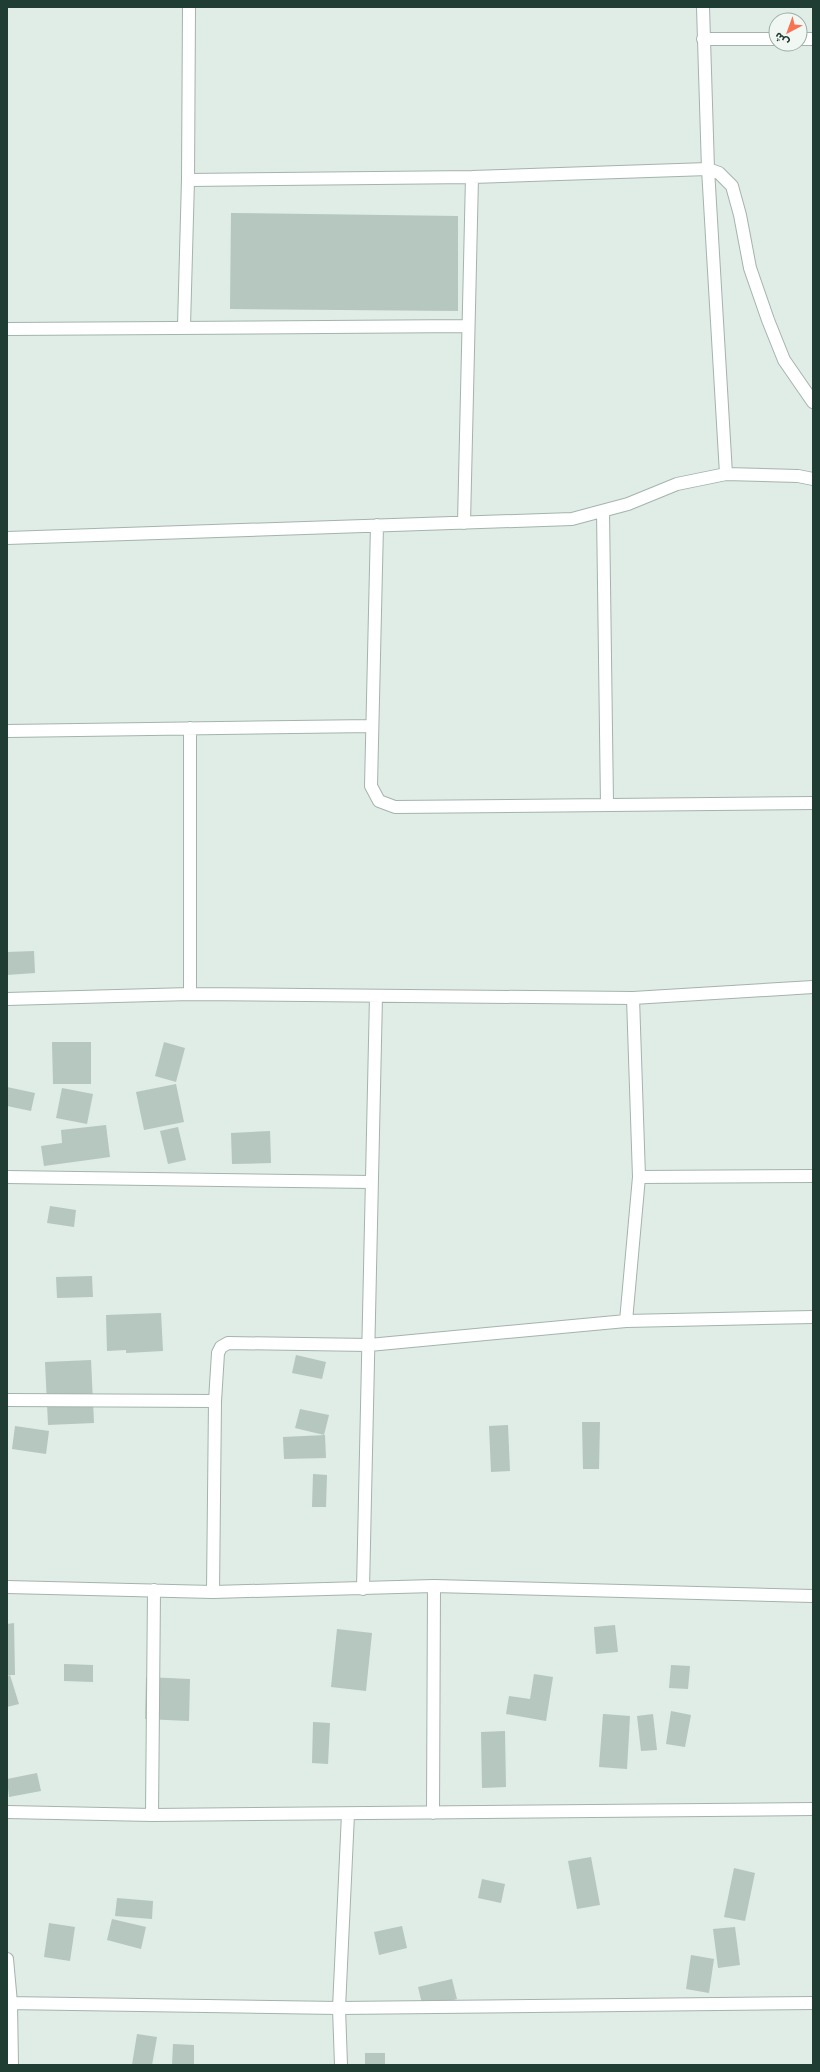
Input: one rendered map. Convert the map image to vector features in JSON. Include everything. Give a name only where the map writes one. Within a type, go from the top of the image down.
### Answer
[{"type":"street","points":[[184,326],[188,180],[189,7]]},
{"type":"street","points":[[703,7],[708,169],[726,474]]},
{"type":"street","points":[[703,39],[768,39]]},
{"type":"street","points":[[188,180],[472,177],[708,169],[719,173],[732,186],[740,215],[750,268],[768,320],[784,360],[813,402]]},
{"type":"street","points":[[464,523],[472,177]]},
{"type":"street","points":[[7,328],[184,326],[468,326]]},
{"type":"street","points":[[7,538],[572,519],[603,511],[677,484],[726,474],[798,476],[813,479]]},
{"type":"street","points":[[603,511],[607,804]]},
{"type":"street","points":[[377,525],[371,786],[379,802],[395,807],[813,803]]},
{"type":"street","points":[[7,731],[372,726]]},
{"type":"street","points":[[190,728],[190,994]]},
{"type":"street","points":[[7,999],[190,994],[633,998],[813,987]]},
{"type":"street","points":[[363,1590],[376,996]]},
{"type":"street","points":[[626,1321],[639,1177],[633,998]]},
{"type":"street","points":[[639,1177],[813,1176]]},
{"type":"street","points":[[7,1177],[371,1182]]},
{"type":"street","points":[[213,1592],[215,1401],[218,1353],[221,1347],[228,1343],[369,1345],[626,1321],[813,1317]]},
{"type":"street","points":[[7,1400],[215,1401]]},
{"type":"street","points":[[433,1813],[434,1586]]},
{"type":"street","points":[[7,1587],[213,1592],[363,1590],[434,1586],[813,1596]]},
{"type":"street","points":[[152,1815],[154,1590]]},
{"type":"street","points":[[7,1812],[152,1815],[813,1809]]},
{"type":"street","points":[[341,2065],[338,2008],[348,1814]]},
{"type":"street","points":[[7,1959],[12,2065]]},
{"type":"street","points":[[9,2003],[338,2008],[813,2003]]},
{"type":"building","points":[[231,213],[458,216],[458,311],[230,309]]},
{"type":"building","points":[[34,951],[35,973],[7,975],[7,952]]},
{"type":"building","points":[[52,1042],[91,1042],[91,1084],[53,1084]]},
{"type":"building","points":[[164,1042],[185,1048],[176,1082],[155,1076]]},
{"type":"building","points":[[176,1084],[184,1122],[144,1130],[136,1092]]},
{"type":"building","points":[[7,1087],[35,1093],[31,1111],[7,1106]]},
{"type":"building","points":[[62,1088],[93,1094],[87,1124],[56,1118]]},
{"type":"building","points":[[106,1125],[110,1157],[44,1166],[41,1146],[62,1143],[61,1130]]},
{"type":"building","points":[[178,1127],[186,1160],[168,1164],[160,1131]]},
{"type":"building","points":[[270,1131],[271,1163],[232,1164],[231,1133]]},
{"type":"building","points":[[50,1206],[76,1210],[74,1227],[47,1223]]},
{"type":"building","points":[[92,1276],[93,1297],[57,1298],[56,1277]]},
{"type":"building","points":[[161,1313],[163,1351],[126,1353],[126,1350],[107,1351],[106,1315]]},
{"type":"building","points":[[296,1355],[326,1362],[322,1379],[292,1373]]},
{"type":"building","points":[[91,1360],[94,1423],[48,1425],[45,1362]]},
{"type":"building","points":[[300,1409],[329,1415],[324,1435],[295,1428]]},
{"type":"building","points":[[582,1422],[600,1422],[599,1469],[583,1469]]},
{"type":"building","points":[[508,1425],[510,1471],[491,1472],[489,1426]]},
{"type":"building","points":[[15,1426],[49,1431],[46,1454],[12,1449]]},
{"type":"building","points":[[325,1435],[326,1458],[284,1459],[283,1437]]},
{"type":"building","points":[[313,1474],[327,1475],[326,1507],[312,1507]]},
{"type":"building","points":[[14,1623],[15,1675],[7,1675],[7,1624]]},
{"type":"building","points":[[615,1625],[618,1652],[596,1654],[594,1627]]},
{"type":"building","points":[[337,1629],[372,1633],[366,1691],[331,1687]]},
{"type":"building","points":[[64,1664],[93,1665],[93,1682],[64,1681]]},
{"type":"building","points":[[671,1665],[690,1666],[688,1689],[669,1688]]},
{"type":"building","points":[[534,1674],[553,1677],[546,1721],[506,1714],[509,1696],[530,1699]]},
{"type":"building","points":[[10,1675],[19,1704],[7,1707],[7,1676]]},
{"type":"building","points":[[146,1677],[190,1679],[189,1721],[145,1719]]},
{"type":"building","points":[[671,1711],[691,1715],[685,1747],[666,1744]]},
{"type":"building","points":[[603,1714],[630,1716],[627,1769],[599,1767]]},
{"type":"building","points":[[653,1714],[657,1750],[641,1751],[637,1716]]},
{"type":"building","points":[[313,1722],[330,1723],[328,1764],[312,1763]]},
{"type":"building","points":[[505,1731],[506,1787],[482,1788],[481,1732]]},
{"type":"building","points":[[37,1773],[41,1791],[9,1797],[7,1779]]},
{"type":"building","points":[[591,1857],[600,1905],[577,1909],[568,1861]]},
{"type":"building","points":[[734,1868],[755,1873],[745,1921],[724,1917]]},
{"type":"building","points":[[482,1879],[505,1884],[501,1903],[478,1898]]},
{"type":"building","points":[[117,1898],[153,1901],[152,1919],[115,1916]]},
{"type":"building","points":[[112,1919],[146,1927],[141,1949],[107,1940]]},
{"type":"building","points":[[49,1923],[75,1927],[70,1961],[44,1957]]},
{"type":"building","points":[[402,1926],[407,1948],[379,1955],[374,1932]]},
{"type":"building","points":[[735,1927],[740,1965],[718,1968],[713,1929]]},
{"type":"building","points":[[691,1955],[714,1959],[709,1993],[686,1989]]},
{"type":"building","points":[[452,1979],[457,1999],[423,2008],[418,1987]]},
{"type":"building","points":[[137,2034],[157,2037],[152,2065],[132,2065]]},
{"type":"building","points":[[173,2044],[194,2045],[194,2065],[172,2065]]},
{"type":"building","points":[[365,2053],[385,2053],[385,2065],[365,2065]]}]
